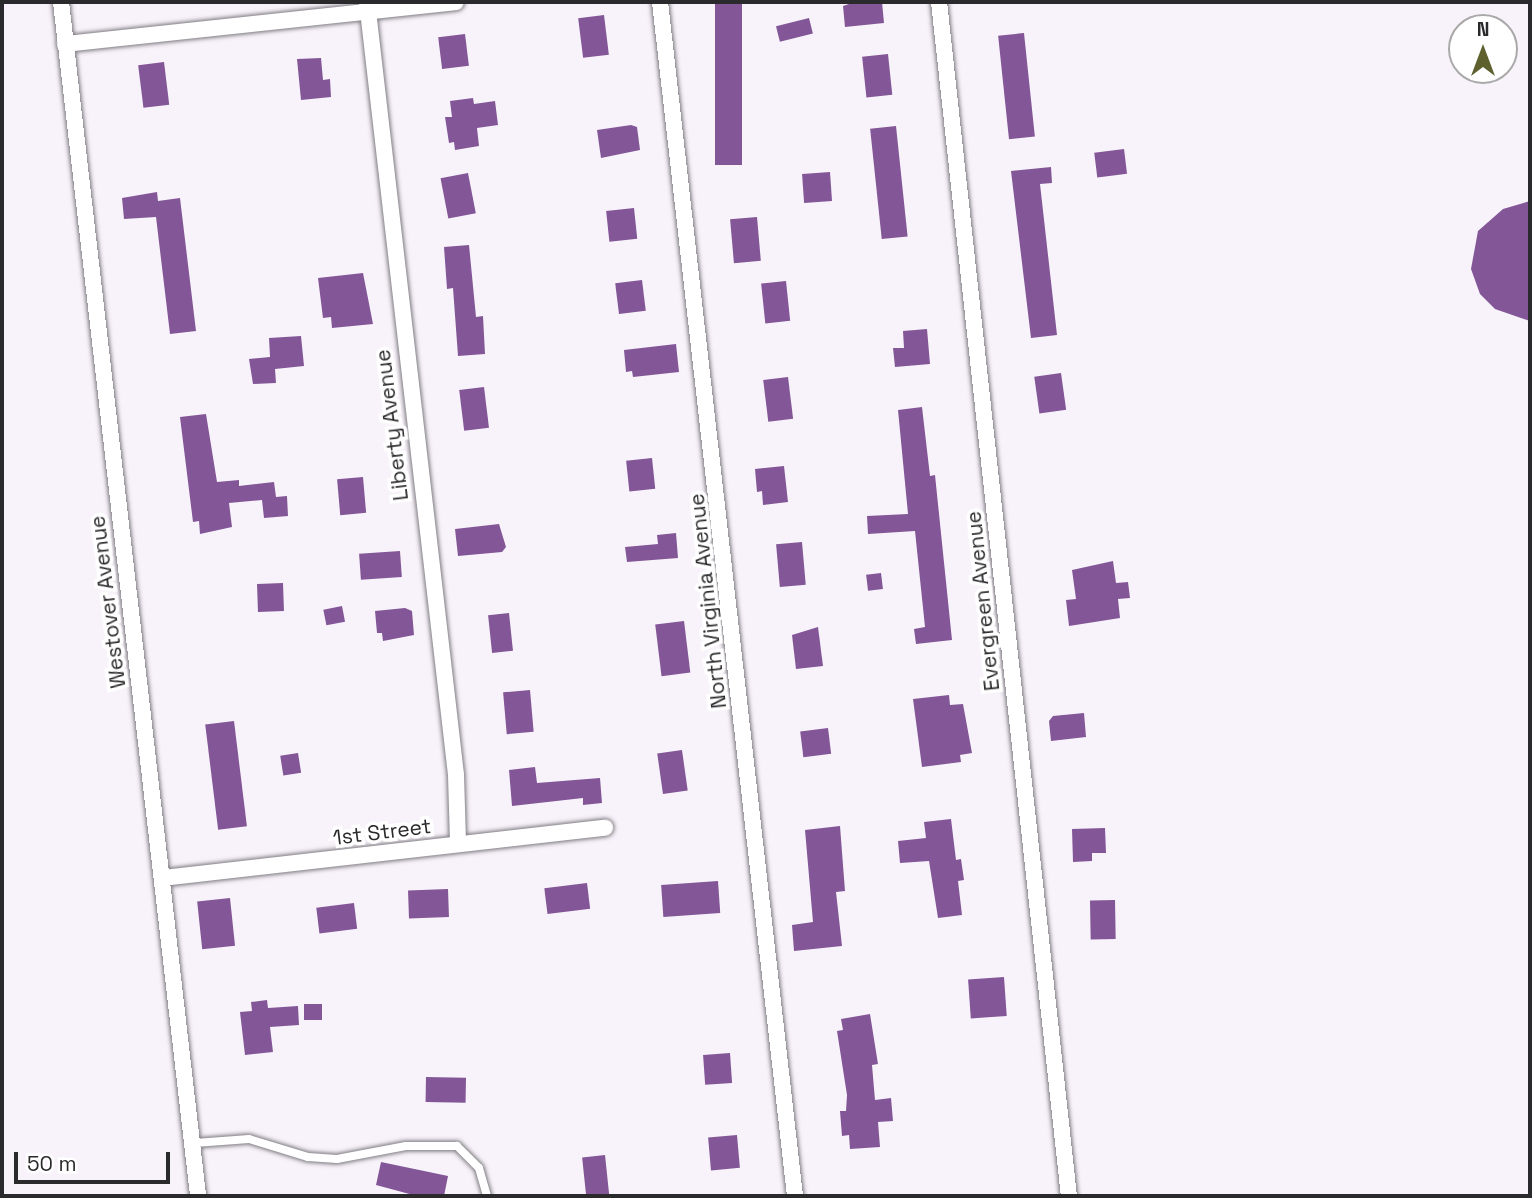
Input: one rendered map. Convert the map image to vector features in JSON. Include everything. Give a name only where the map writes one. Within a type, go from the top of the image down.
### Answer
[{"type":"street","name":"Westover Avenue","points":[[61,2],[195,1143],[198,1196]]},
{"type":"street","points":[[65,44],[368,7],[456,2]]},
{"type":"street","name":"North Virginia Avenue","points":[[660,2],[795,1196]]},
{"type":"street","name":"Evergreen Avenue","points":[[939,2],[1069,1196]]},
{"type":"street","name":"Liberty Avenue","points":[[368,7],[456,775],[458,844]]},
{"type":"street","name":"1st Street","points":[[163,878],[605,828]]},
{"type":"lane","points":[[195,1143],[249,1139],[307,1157],[337,1159],[407,1146],[457,1146],[479,1168],[487,1196]]},
{"type":"building","points":[[715,2],[742,2],[742,165],[715,165]]},
{"type":"building","points":[[855,2],[882,2],[884,23],[845,27],[843,6]]},
{"type":"building","points":[[604,15],[609,55],[583,58],[578,18]]},
{"type":"building","points":[[809,18],[813,34],[780,42],[776,26]]},
{"type":"building","points":[[1024,33],[1035,136],[1009,139],[998,36]]},
{"type":"building","points":[[465,34],[469,66],[442,69],[438,37]]},
{"type":"building","points":[[888,54],[892,95],[866,97],[862,57]]},
{"type":"building","points":[[321,58],[323,80],[330,79],[331,97],[301,100],[297,59]]},
{"type":"building","points":[[164,62],[169,105],[143,108],[138,65]]},
{"type":"building","points":[[473,98],[474,104],[495,101],[498,125],[477,128],[479,146],[455,150],[454,142],[449,143],[445,117],[452,117],[450,101]]},
{"type":"building","points":[[631,125],[637,127],[640,150],[601,158],[597,130]]},
{"type":"building","points":[[896,126],[908,236],[882,239],[870,129]]},
{"type":"building","points":[[1124,149],[1127,174],[1097,177],[1094,153]]},
{"type":"building","points":[[1051,167],[1052,183],[1040,184],[1057,335],[1031,338],[1011,171]]},
{"type":"building","points":[[830,172],[832,201],[804,203],[802,174]]},
{"type":"building","points":[[468,173],[476,213],[448,219],[441,178]]},
{"type":"building","points":[[157,192],[158,201],[180,198],[196,331],[170,334],[156,217],[124,219],[122,198]]},
{"type":"building","points":[[1530,201],[1530,321],[1495,309],[1480,294],[1471,269],[1478,231],[1503,209]]},
{"type":"building","points":[[634,208],[637,239],[609,242],[606,211]]},
{"type":"building","points":[[757,217],[761,261],[734,263],[730,219]]},
{"type":"building","points":[[469,245],[476,317],[483,316],[485,354],[458,356],[453,288],[447,289],[444,247]]},
{"type":"building","points":[[363,273],[373,324],[332,328],[331,317],[323,318],[318,278]]},
{"type":"building","points":[[642,280],[646,311],[619,314],[615,283]]},
{"type":"building","points":[[786,281],[790,321],[765,323],[761,284]]},
{"type":"building","points":[[927,329],[930,364],[895,367],[893,348],[904,348],[903,331]]},
{"type":"building","points":[[301,336],[304,366],[275,369],[276,383],[253,384],[249,359],[270,357],[269,338]]},
{"type":"building","points":[[676,344],[679,372],[633,377],[632,371],[626,372],[624,350]]},
{"type":"building","points":[[1061,373],[1066,410],[1039,413],[1034,377]]},
{"type":"building","points":[[788,377],[793,419],[768,422],[763,380]]},
{"type":"building","points":[[484,387],[489,428],[464,431],[459,390]]},
{"type":"building","points":[[922,407],[930,476],[935,475],[952,640],[916,644],[914,629],[925,627],[915,531],[868,534],[867,516],[908,514],[898,410]]},
{"type":"building","points":[[206,414],[217,482],[239,480],[239,486],[274,482],[276,497],[287,496],[288,516],[264,518],[262,500],[229,503],[232,527],[200,534],[199,521],[193,522],[180,417]]},
{"type":"building","points":[[652,458],[655,489],[629,492],[626,461]]},
{"type":"building","points":[[784,466],[788,502],[763,505],[762,491],[757,492],[755,469]]},
{"type":"building","points":[[363,477],[366,513],[340,515],[337,479]]},
{"type":"building","points":[[499,524],[506,547],[502,552],[458,556],[455,529]]},
{"type":"building","points":[[676,533],[678,558],[627,562],[625,547],[658,544],[657,535]]},
{"type":"building","points":[[802,542],[806,585],[780,587],[776,544]]},
{"type":"building","points":[[400,551],[402,577],[361,580],[359,554]]},
{"type":"building","points":[[1113,561],[1116,583],[1128,582],[1130,598],[1118,599],[1120,618],[1069,626],[1066,600],[1076,599],[1072,570]]},
{"type":"building","points":[[881,573],[883,589],[868,591],[866,575]]},
{"type":"building","points":[[283,583],[284,611],[258,612],[257,584]]},
{"type":"building","points":[[342,606],[345,622],[326,625],[323,610]]},
{"type":"building","points":[[405,608],[412,611],[414,635],[383,641],[382,633],[377,633],[375,611]]},
{"type":"building","points":[[509,613],[513,651],[492,653],[488,615]]},
{"type":"building","points":[[684,621],[690,673],[662,676],[655,625]]},
{"type":"building","points":[[818,627],[823,666],[796,669],[792,635]]},
{"type":"building","points":[[530,690],[534,732],[507,734],[503,692]]},
{"type":"building","points":[[949,695],[950,705],[963,704],[972,753],[960,755],[961,762],[922,767],[913,699]]},
{"type":"building","points":[[1084,713],[1086,737],[1051,741],[1049,721],[1053,716]]},
{"type":"building","points":[[234,721],[247,826],[218,830],[205,725]]},
{"type":"building","points":[[828,728],[831,754],[803,757],[800,731]]},
{"type":"building","points":[[682,750],[688,791],[663,794],[657,753]]},
{"type":"building","points":[[298,753],[301,773],[283,776],[280,756]]},
{"type":"building","points":[[535,767],[537,783],[600,778],[602,803],[583,805],[583,798],[512,806],[509,770]]},
{"type":"building","points":[[951,819],[956,860],[961,859],[964,880],[958,881],[962,915],[938,918],[929,861],[900,863],[898,841],[926,838],[924,822]]},
{"type":"building","points":[[840,826],[845,891],[836,892],[842,946],[794,951],[792,925],[813,922],[805,830]]},
{"type":"building","points":[[1105,828],[1106,853],[1092,853],[1092,861],[1073,862],[1072,829]]},
{"type":"building","points":[[718,881],[720,913],[663,917],[661,885]]},
{"type":"building","points":[[587,883],[590,909],[547,914],[544,888]]},
{"type":"building","points":[[448,889],[449,917],[409,918],[408,890]]},
{"type":"building","points":[[230,898],[235,946],[202,949],[197,901]]},
{"type":"building","points":[[1090,900],[1115,900],[1116,939],[1091,939]]},
{"type":"building","points":[[354,903],[357,929],[319,933],[316,908]]},
{"type":"building","points":[[1004,977],[1007,1016],[971,1018],[968,980]]},
{"type":"building","points":[[267,1000],[268,1008],[298,1006],[299,1025],[270,1027],[273,1052],[245,1055],[240,1012],[252,1011],[251,1002]]},
{"type":"building","points":[[304,1004],[322,1004],[322,1020],[304,1020]]},
{"type":"building","points":[[870,1014],[878,1064],[872,1065],[875,1100],[891,1098],[893,1121],[878,1122],[880,1147],[850,1149],[849,1135],[842,1136],[840,1111],[846,1111],[847,1095],[837,1031],[843,1030],[841,1019]]},
{"type":"building","points":[[730,1053],[732,1083],[705,1085],[703,1055]]},
{"type":"building","points":[[426,1077],[466,1078],[466,1103],[426,1102]]},
{"type":"building","points":[[737,1135],[740,1168],[711,1170],[708,1138]]},
{"type":"building","points":[[605,1155],[609,1196],[586,1196],[582,1157]]},
{"type":"building","points":[[381,1162],[448,1176],[444,1196],[417,1196],[376,1185]]}]
